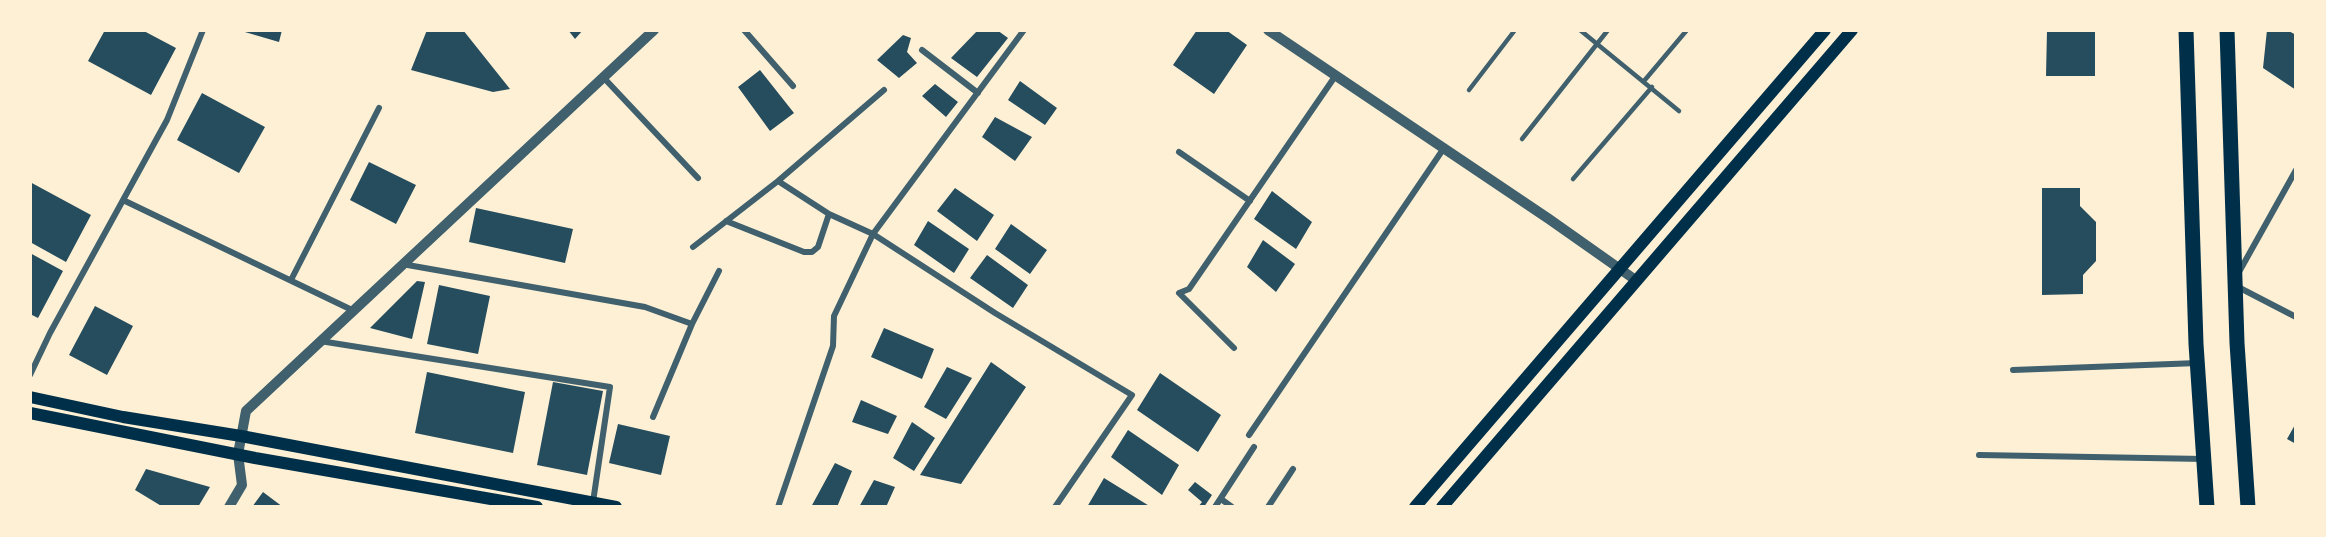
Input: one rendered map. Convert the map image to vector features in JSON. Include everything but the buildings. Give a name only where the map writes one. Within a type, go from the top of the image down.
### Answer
[{"type":"main road","points":[[1415,507],[1825,30]]},
{"type":"main road","points":[[1442,507],[1852,30]]},
{"type":"main road","points":[[2186,30],[2198,363],[2207,507]]},
{"type":"main road","points":[[2227,30],[2235,283],[2248,507]]},
{"type":"main road","points":[[30,397],[123,417],[241,436],[616,507]]},
{"type":"main road","points":[[30,412],[238,454],[533,507]]},
{"type":"street","points":[[30,375],[50,333],[167,120],[203,30]]},
{"type":"street","points":[[229,507],[242,485],[238,454],[246,411],[654,30]]},
{"type":"street","points":[[744,30],[793,86]]},
{"type":"street","points":[[778,507],[833,346],[834,316],[873,234],[1024,30]]},
{"type":"street","points":[[1268,30],[1637,281]]},
{"type":"street","points":[[922,50],[978,93]]},
{"type":"street","points":[[1234,348],[1179,293],[1189,289],[1336,75]]},
{"type":"street","points":[[603,77],[698,178]]},
{"type":"street","points":[[693,247],[778,181],[884,90]]},
{"type":"street","points":[[291,280],[379,108]]},
{"type":"street","points":[[1249,435],[1444,148]]},
{"type":"street","points":[[1179,152],[1250,201]]},
{"type":"street","points":[[2296,170],[2235,283],[2296,317]]},
{"type":"street","points":[[778,181],[829,214],[873,234],[995,313],[1132,395],[1055,507]]},
{"type":"street","points":[[123,200],[352,310]]},
{"type":"street","points":[[726,221],[804,252],[812,252],[818,247],[829,214]]},
{"type":"street","points":[[401,264],[645,307],[692,324]]},
{"type":"street","points":[[653,417],[692,324],[719,271]]},
{"type":"street","points":[[320,341],[610,387],[593,503]]},
{"type":"street","points":[[2013,370],[2198,363]]},
{"type":"street","points":[[1215,507],[1254,447]]},
{"type":"street","points":[[1979,455],[2204,459]]},
{"type":"street","points":[[1268,507],[1293,470]]},
{"type":"street","points":[[1221,499],[1232,507]]},
{"type":"lane","points":[[1469,90],[1515,30]]},
{"type":"lane","points":[[1580,30],[1679,111]]},
{"type":"lane","points":[[1522,139],[1608,30]]},
{"type":"lane","points":[[1644,81],[1687,30]]},
{"type":"lane","points":[[1573,179],[1652,87]]}]
